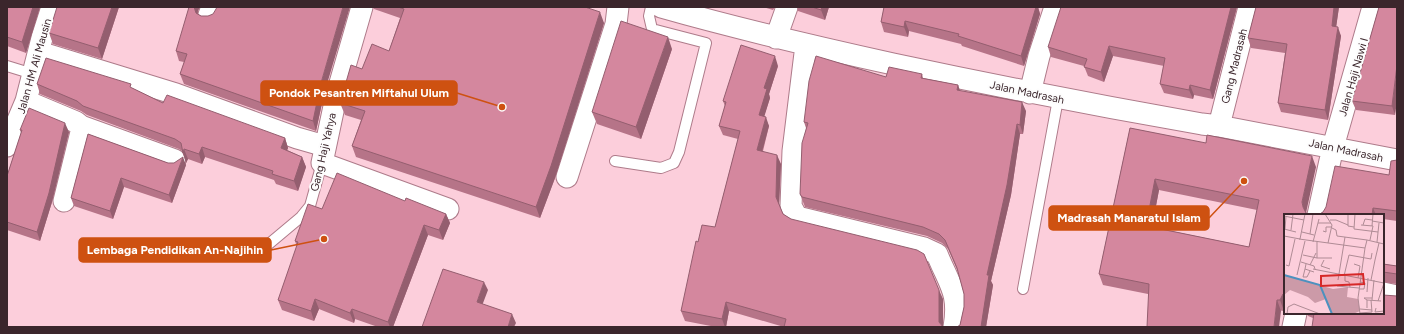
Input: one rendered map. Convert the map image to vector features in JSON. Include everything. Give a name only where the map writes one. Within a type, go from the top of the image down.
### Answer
[{"type":"street","name":"Jalan HM Ali Mausin","points":[[8,142],[26,101],[52,7]]},
{"type":"street","name":"Gang Haji Yahya","points":[[323,154],[336,97],[362,7]]},
{"type":"street","points":[[567,177],[616,24],[618,7]]},
{"type":"street","name":"Jalan Madrasah","points":[[661,7],[806,45],[1058,99],[1219,126],[1397,160]]},
{"type":"street","points":[[776,38],[787,7]]},
{"type":"street","points":[[1030,93],[1039,56],[1055,7]]},
{"type":"street","name":"Gang Madrasah","points":[[1219,126],[1249,7]]},
{"type":"street","name":"Jalan Haji Nawi I","points":[[1318,214],[1333,147],[1373,7]]},
{"type":"street","points":[[806,45],[793,151],[791,206],[796,217],[924,248],[936,254],[956,299],[957,310],[954,327]]},
{"type":"street","points":[[39,52],[176,94],[297,138],[323,154],[448,209]]},
{"type":"street","points":[[26,101],[76,122],[81,126],[175,160]]},
{"type":"street","points":[[64,201],[81,132],[81,126]]},
{"type":"street","points":[[1384,293],[1397,296]]},
{"type":"street","points":[[1293,327],[1296,314]]},
{"type":"lane","points":[[615,161],[661,168],[674,163],[679,152],[706,43],[652,29],[649,16],[651,7]]},
{"type":"lane","points":[[7,66],[33,74]]},
{"type":"lane","points":[[1023,289],[1058,99]]},
{"type":"lane","name":"Gang Haji Yahya","points":[[258,253],[301,217],[310,206],[323,154]]},
{"type":"building","points":[[7,7],[33,7],[22,42],[7,37]]},
{"type":"building","points":[[57,7],[112,7],[98,48],[49,33]]},
{"type":"building","points":[[189,7],[194,7],[196,13],[201,16],[208,16],[213,14],[217,7],[343,7],[321,83],[313,121],[180,74],[187,54],[176,51]]},
{"type":"building","points":[[398,7],[585,7],[600,12],[551,166],[536,207],[352,146],[365,111],[340,103],[351,65],[362,69],[372,44],[389,51],[404,9]]},
{"type":"building","points":[[812,7],[822,7],[821,10]]},
{"type":"building","points":[[884,7],[1036,7],[1021,56],[958,36],[959,34],[905,21],[904,27],[881,22]]},
{"type":"building","points":[[1061,7],[1231,7],[1210,90],[1190,85],[1189,90],[1160,84],[1165,58],[1109,46],[1101,72],[1084,67],[1087,59],[1048,47]]},
{"type":"building","points":[[1256,7],[1334,7],[1332,26],[1338,27],[1325,110],[1278,103],[1287,44],[1248,38]]},
{"type":"building","points":[[1379,7],[1397,7],[1397,65],[1392,106],[1352,101]]},
{"type":"building","points":[[621,21],[668,37],[636,127],[592,112]]},
{"type":"building","points":[[741,45],[775,56],[764,88],[767,89],[759,115],[766,117],[757,150],[777,155],[776,197],[783,214],[791,219],[917,250],[924,254],[939,290],[939,322],[943,327],[784,327],[786,319],[726,302],[722,319],[681,311],[696,241],[698,242],[702,225],[715,227],[740,131],[719,126],[726,102],[723,101]]},
{"type":"building","points":[[816,56],[886,77],[889,67],[922,74],[921,78],[958,85],[957,90],[1022,102],[1020,125],[1017,124],[1007,185],[987,275],[989,275],[981,327],[957,327],[960,325],[964,307],[964,294],[957,268],[945,240],[939,234],[923,227],[802,197],[800,194],[802,143],[808,123],[804,122],[809,81]]},
{"type":"building","points":[[46,58],[131,84],[130,87],[163,103],[167,95],[285,138],[281,148],[302,157],[294,181],[272,174],[273,171],[202,147],[199,154],[184,149],[183,153],[181,143],[175,139],[83,106],[77,101],[37,84]]},
{"type":"building","points":[[29,108],[65,123],[49,193],[37,232],[7,222],[7,176],[22,130],[20,130]]},
{"type":"building","points":[[1130,128],[1206,143],[1207,135],[1312,156],[1302,202],[1306,213],[1308,214],[1284,214],[1284,294],[1280,300],[1277,300],[1274,327],[1147,327],[1149,284],[1099,274]],"holes":[[[1155,179],[1259,200],[1249,247],[1146,226]]]},
{"type":"building","points":[[88,134],[168,163],[174,163],[183,157],[169,195],[121,178],[110,211],[71,198]]},
{"type":"building","points":[[1397,160],[1397,211],[1373,208],[1372,214],[1320,214],[1326,207],[1335,166],[1389,175],[1391,161]]},
{"type":"building","points":[[337,173],[405,201],[406,198],[446,214],[439,230],[424,225],[388,322],[352,309],[350,313],[315,299],[311,311],[278,300],[298,242],[295,241],[308,204],[322,209]]},
{"type":"building","points":[[1384,264],[1397,266],[1397,274],[1384,272]]},
{"type":"building","points":[[443,269],[484,282],[477,302],[512,314],[508,327],[422,327]]},
{"type":"building","points":[[1384,295],[1397,296],[1397,327],[1312,327],[1314,314],[1384,314]]},
{"type":"place","name":"Pondok Pesantren Miftahul Ulum","points":[[502,107]]},
{"type":"place","name":"Madrasah Manaratul Islam","points":[[1244,181]]},
{"type":"place","name":"Lembaga Pendidikan An-Najihin","points":[[324,239]]}]
